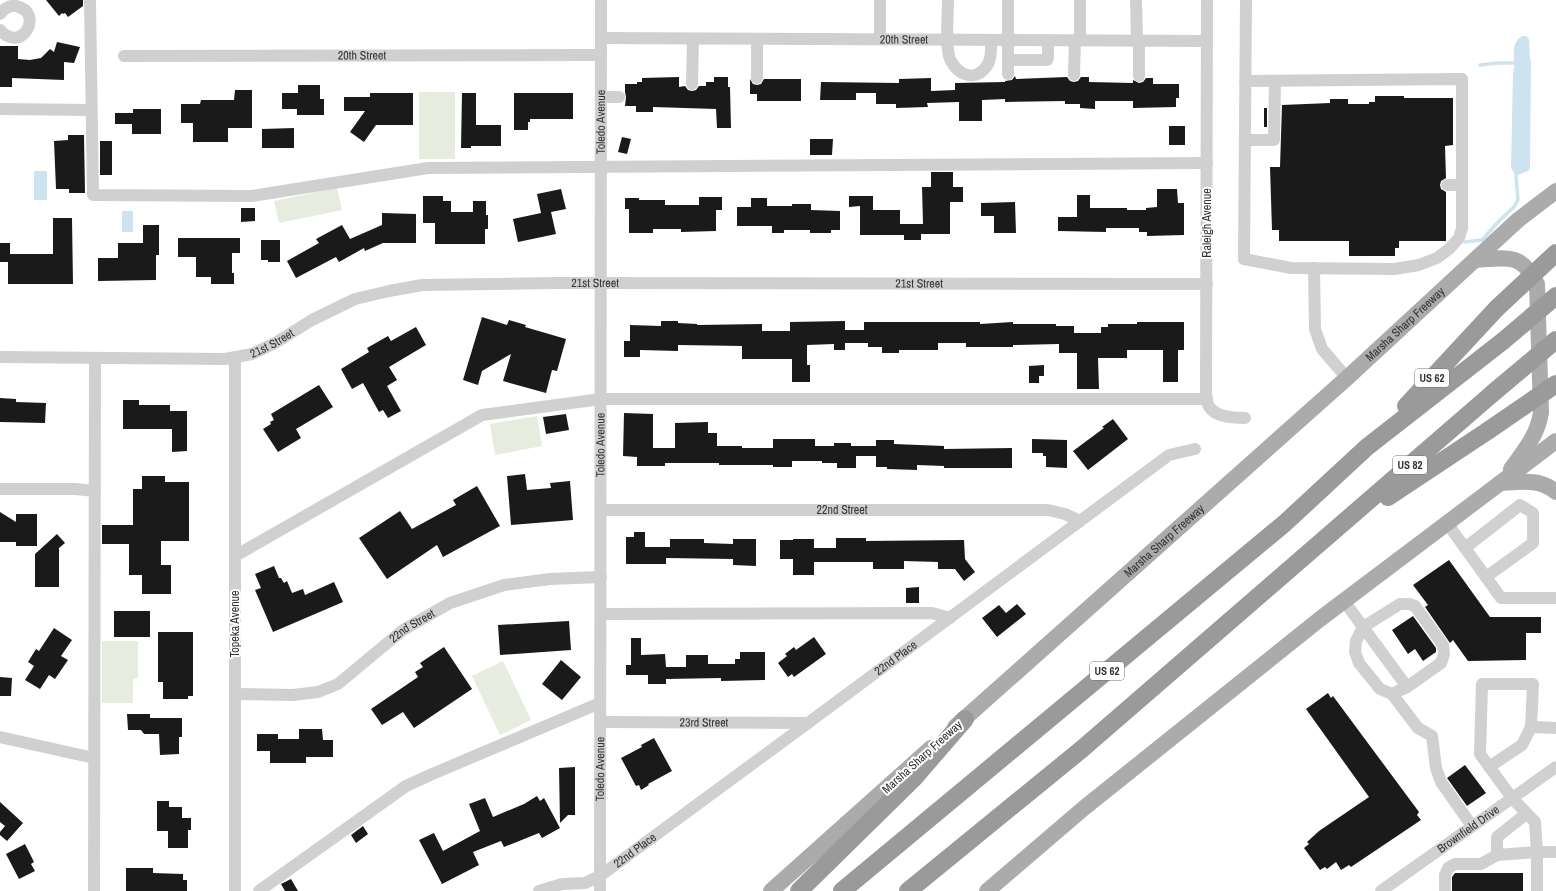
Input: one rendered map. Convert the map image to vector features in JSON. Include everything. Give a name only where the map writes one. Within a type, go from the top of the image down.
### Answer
[{"type":"highway","name":"US 62","points":[[842,891],[1285,523],[1367,447],[1497,308],[1556,254]]},
{"type":"highway","points":[[1367,447],[1503,341],[1556,296]]},
{"type":"highway","name":"US 82","points":[[1327,537],[1556,340]]},
{"type":"highway","points":[[908,891],[1082,749],[1327,537],[1556,384]]},
{"type":"highway","points":[[799,891],[914,778],[965,718]]},
{"type":"main road","name":"Marsha Sharp Freeway","points":[[771,891],[1347,378],[1518,220],[1556,191]]},
{"type":"main road","points":[[1475,260],[1509,258],[1519,262],[1530,270],[1537,284],[1541,412],[1540,423],[1534,436],[1500,483]]},
{"type":"main road","points":[[987,891],[1084,808],[1344,601],[1556,441]]},
{"type":"main road","points":[[1500,483],[1534,482],[1548,486],[1556,492]]},
{"type":"street","points":[[90,0],[92,195],[252,196],[428,168],[1207,164]]},
{"type":"street","name":"Toledo Avenue","points":[[600,891],[601,0]]},
{"type":"street","points":[[880,0],[880,40]]},
{"type":"street","points":[[948,0],[949,57],[957,70],[966,75],[975,75],[982,72],[989,63],[991,56],[991,40]]},
{"type":"street","points":[[1008,0],[1008,74]]},
{"type":"street","points":[[1074,75],[1080,0]]},
{"type":"street","points":[[1136,0],[1139,76]]},
{"type":"street","name":"Raleigh Avenue","points":[[1207,0],[1207,399]]},
{"type":"street","points":[[1245,81],[1462,79],[1462,228],[1459,238],[1449,249],[1437,258],[1419,265],[1394,269],[1291,268],[1244,259],[1245,81],[1246,0]]},
{"type":"street","points":[[0,14],[5,8],[12,6],[21,7],[27,13],[30,21],[28,29],[23,35],[15,38],[7,36],[0,30]]},
{"type":"street","name":"20th Street","points":[[601,38],[1207,41]]},
{"type":"street","points":[[692,84],[693,39]]},
{"type":"street","points":[[756,39],[756,78]]},
{"type":"street","points":[[1008,60],[1047,60],[1048,40]]},
{"type":"street","name":"20th Street","points":[[124,56],[601,55]]},
{"type":"street","points":[[1245,140],[1268,140],[1272,81]]},
{"type":"street","points":[[601,97],[619,97]]},
{"type":"street","points":[[0,109],[91,110]]},
{"type":"street","points":[[1447,185],[1462,185]]},
{"type":"street","points":[[1314,268],[1314,329],[1322,349],[1347,378]]},
{"type":"street","name":"21st Street","points":[[0,356],[225,359],[249,356],[276,343],[312,320],[355,299],[389,290],[422,285],[601,283],[1207,284]]},
{"type":"street","points":[[94,891],[95,358]]},
{"type":"street","name":"Topeka Avenue","points":[[235,358],[235,891]]},
{"type":"street","points":[[235,556],[482,415],[601,399],[1207,399],[1207,402],[1213,411],[1222,416],[1245,418]]},
{"type":"street","name":"22nd Place","points":[[600,876],[1169,455],[1195,449]]},
{"type":"street","points":[[0,489],[75,489],[95,491]]},
{"type":"street","points":[[1465,548],[1520,505],[1533,513],[1533,543],[1486,577]]},
{"type":"street","name":"22nd Street","points":[[601,510],[1048,510],[1065,514],[1080,521]]},
{"type":"street","points":[[1447,523],[1501,598],[1556,598]]},
{"type":"street","name":"22nd Street","points":[[235,694],[293,695],[318,692],[338,684],[403,630],[450,603],[504,584],[550,579],[601,577]]},
{"type":"street","points":[[1344,601],[1407,687]]},
{"type":"street","points":[[1392,694],[1407,687],[1440,663],[1444,654],[1443,645],[1415,606],[1409,604],[1400,604],[1363,627],[1356,641],[1355,652],[1359,663],[1380,689],[1392,694],[1418,728],[1432,736],[1436,768],[1440,782],[1472,826]]},
{"type":"street","points":[[601,614],[932,613],[950,618]]},
{"type":"street","points":[[1489,767],[1522,745],[1531,727],[1533,684],[1482,684],[1480,754],[1489,767],[1512,798],[1535,822],[1537,891]]},
{"type":"street","points":[[258,891],[406,786],[600,703]]},
{"type":"street","name":"23rd Street","points":[[600,722],[808,723]]},
{"type":"street","points":[[1531,727],[1556,728]]},
{"type":"street","points":[[0,737],[94,758]]},
{"type":"street","name":"Brownfield Drive","points":[[1380,891],[1556,767]]},
{"type":"street","points":[[1497,855],[1497,837],[1526,814]]},
{"type":"street","points":[[1445,891],[1445,875],[1448,868],[1455,864],[1481,864],[1497,855],[1556,852]]},
{"type":"street","points":[[539,891],[562,884],[585,883],[600,876]]},
{"type":"shaded area","points":[[419,92],[455,92],[455,159],[419,159]]},
{"type":"shaded area","points":[[337,188],[342,210],[279,223],[274,201]]},
{"type":"shaded area","points":[[537,416],[542,446],[495,455],[490,424]]},
{"type":"shaded area","points":[[102,641],[138,641],[138,678],[133,679],[133,703],[102,703]]},
{"type":"shaded area","points":[[503,661],[531,720],[500,735],[472,676]]},
{"type":"water","points":[[1522,36],[1526,36],[1529,39],[1531,62],[1530,168],[1528,171],[1516,176],[1511,168],[1514,48],[1515,44]]},
{"type":"water","points":[[34,171],[47,171],[47,200],[34,200]]},
{"type":"water","points":[[122,211],[133,211],[133,232],[122,232]]},
{"type":"building","points":[[46,0],[83,0],[83,6],[68,17],[65,13],[62,13],[59,16]]},
{"type":"building","points":[[57,42],[80,47],[74,63],[64,62],[64,80],[12,78],[12,87],[0,87],[0,46],[18,46],[18,59],[30,60],[41,58],[50,49],[54,52]]},
{"type":"building","points":[[1015,76],[1016,79],[1067,77],[1070,81],[1074,82],[1078,81],[1081,77],[1089,77],[1089,82],[1133,83],[1133,80],[1139,83],[1143,82],[1146,78],[1153,78],[1153,84],[1179,84],[1179,98],[1176,98],[1176,107],[1133,108],[1133,101],[1095,101],[1095,109],[1080,108],[1080,104],[1065,104],[1065,101],[1005,102],[1005,99],[982,100],[982,121],[959,121],[959,102],[927,103],[928,107],[896,108],[896,104],[876,104],[876,93],[856,93],[856,100],[820,100],[821,82],[899,83],[899,79],[931,78],[931,91],[955,90],[955,83],[1005,82],[1012,80]]},
{"type":"building","points":[[679,77],[679,87],[685,86],[688,90],[692,91],[696,90],[699,86],[706,86],[706,82],[714,82],[714,77],[728,77],[728,87],[730,87],[731,128],[717,128],[716,109],[653,107],[653,112],[636,112],[636,106],[625,106],[625,84],[637,84],[637,82],[642,82],[642,78]]},
{"type":"building","points":[[750,79],[753,84],[757,85],[761,84],[764,79],[801,79],[801,101],[757,101],[757,94],[750,94]]},
{"type":"building","points":[[298,85],[320,85],[320,99],[324,99],[324,115],[297,115],[297,109],[282,109],[282,93],[298,93]]},
{"type":"building","points":[[235,90],[252,90],[252,128],[228,128],[228,142],[193,142],[193,123],[181,123],[181,104],[200,104],[201,100],[234,100]]},
{"type":"building","points":[[370,93],[413,93],[413,125],[376,125],[364,142],[350,132],[365,111],[344,111],[344,97],[370,97]]},
{"type":"building","points":[[462,93],[476,93],[476,125],[501,125],[501,146],[471,146],[471,148],[461,148]]},
{"type":"building","points":[[514,93],[573,93],[573,119],[530,119],[530,122],[528,122],[528,130],[514,130]]},
{"type":"building","points":[[1375,96],[1404,96],[1404,98],[1453,98],[1453,145],[1445,146],[1446,178],[1441,181],[1440,185],[1441,189],[1446,192],[1446,241],[1399,241],[1399,248],[1395,248],[1395,256],[1349,256],[1349,241],[1279,241],[1279,230],[1272,230],[1270,167],[1280,167],[1282,105],[1330,103],[1330,99],[1348,99],[1348,104],[1369,104],[1369,102],[1375,102]]},
{"type":"building","points":[[1264,108],[1267,108],[1267,127],[1264,127]]},
{"type":"building","points":[[133,109],[161,109],[161,134],[132,134],[132,124],[115,124],[115,113],[133,113]]},
{"type":"building","points":[[1169,126],[1185,126],[1185,145],[1169,145]]},
{"type":"building","points":[[294,128],[294,148],[262,148],[262,129]]},
{"type":"building","points":[[68,135],[84,135],[85,193],[69,193],[69,189],[56,189],[54,141],[68,140]]},
{"type":"building","points":[[622,137],[631,139],[627,154],[618,152]]},
{"type":"building","points":[[810,139],[833,139],[832,155],[810,155]]},
{"type":"building","points":[[100,141],[112,141],[112,175],[100,175]]},
{"type":"building","points":[[931,172],[953,172],[953,187],[963,187],[963,202],[950,202],[950,234],[921,234],[921,240],[904,240],[904,235],[860,235],[860,206],[849,207],[849,196],[873,196],[873,210],[900,210],[900,224],[923,224],[922,187],[931,187]]},
{"type":"building","points":[[561,189],[566,209],[551,212],[556,234],[518,242],[513,219],[541,213],[537,194]]},
{"type":"building","points":[[1157,189],[1177,189],[1178,203],[1184,203],[1184,235],[1147,236],[1147,232],[1139,232],[1139,228],[1106,228],[1106,232],[1058,231],[1058,217],[1077,217],[1077,195],[1090,195],[1090,208],[1127,208],[1127,210],[1146,210],[1146,208],[1157,207]]},
{"type":"building","points":[[423,196],[443,196],[443,201],[451,201],[451,212],[473,212],[473,201],[486,201],[488,229],[485,229],[485,244],[435,244],[435,223],[423,223]]},
{"type":"building","points":[[699,197],[722,197],[722,210],[716,210],[716,231],[681,232],[681,229],[653,229],[653,233],[629,233],[629,209],[625,209],[625,198],[639,198],[639,200],[665,200],[665,205],[699,205]]},
{"type":"building","points":[[751,198],[767,198],[767,206],[811,204],[811,210],[840,211],[840,230],[831,230],[831,233],[810,233],[810,230],[784,230],[784,233],[772,233],[772,226],[737,226],[737,207],[751,207]]},
{"type":"building","points":[[1015,202],[1016,233],[994,233],[994,216],[981,216],[981,203]]},
{"type":"building","points":[[241,208],[255,208],[255,221],[241,222]]},
{"type":"building","points":[[382,213],[416,214],[416,243],[383,243],[365,251],[364,248],[339,262],[336,257],[296,278],[287,261],[319,243],[316,239],[342,225],[350,239],[382,225]]},
{"type":"building","points":[[53,218],[72,218],[73,284],[8,284],[8,262],[0,262],[0,243],[10,243],[10,254],[53,254]]},
{"type":"building","points":[[143,225],[159,225],[159,255],[156,255],[156,280],[98,281],[98,258],[118,258],[118,243],[143,243]]},
{"type":"building","points":[[178,238],[240,238],[240,253],[232,253],[232,273],[234,273],[234,284],[211,284],[211,277],[196,277],[196,257],[178,257]]},
{"type":"building","points":[[261,240],[280,240],[280,262],[268,262],[268,260],[261,260]]},
{"type":"building","points":[[482,317],[507,325],[509,320],[526,325],[525,327],[566,339],[557,371],[552,370],[546,393],[503,381],[511,354],[482,371],[478,385],[463,380]]},
{"type":"building","points":[[661,321],[678,321],[678,323],[697,325],[762,324],[762,331],[790,331],[790,322],[845,321],[845,330],[864,330],[864,322],[980,322],[980,324],[1013,322],[1013,324],[1056,324],[1056,326],[1074,326],[1074,333],[1101,333],[1101,327],[1108,327],[1108,324],[1137,324],[1137,322],[1184,322],[1184,350],[1178,350],[1178,382],[1163,382],[1163,350],[1127,350],[1127,358],[1098,358],[1099,389],[1077,389],[1077,353],[1059,353],[1059,344],[1013,345],[1013,347],[966,347],[966,343],[938,343],[938,350],[899,350],[899,353],[882,353],[882,347],[868,347],[868,343],[845,343],[845,350],[834,350],[834,344],[807,345],[807,365],[810,365],[810,382],[792,382],[792,359],[742,359],[742,346],[678,345],[678,351],[640,350],[640,357],[624,357],[624,341],[630,341],[630,325],[661,326]]},
{"type":"building","points":[[416,327],[426,345],[389,367],[397,380],[387,386],[401,411],[388,418],[383,410],[379,412],[363,383],[352,389],[341,369],[369,352],[367,348],[388,336],[391,341]]},
{"type":"building","points":[[1044,365],[1044,376],[1039,376],[1039,383],[1029,383],[1029,366]]},
{"type":"building","points":[[319,385],[333,407],[296,429],[301,438],[278,452],[263,429],[274,420],[271,414]]},
{"type":"building","points":[[0,398],[16,399],[16,402],[46,403],[45,423],[0,422]]},
{"type":"building","points":[[123,400],[139,400],[139,405],[170,405],[170,411],[187,411],[187,451],[172,452],[172,429],[123,429]]},
{"type":"building","points":[[624,413],[653,414],[653,448],[675,448],[675,423],[708,422],[708,433],[717,433],[717,446],[773,448],[773,439],[815,439],[815,446],[834,446],[834,443],[851,443],[851,446],[876,446],[876,440],[894,440],[894,444],[944,446],[944,449],[1012,448],[1012,468],[944,468],[944,466],[917,465],[917,470],[887,469],[887,467],[876,467],[876,456],[856,456],[856,468],[837,468],[837,463],[822,463],[822,461],[792,461],[792,467],[773,467],[773,465],[719,465],[719,463],[665,463],[665,466],[637,466],[637,457],[623,456]]},
{"type":"building","points":[[566,414],[569,430],[546,434],[543,417]]},
{"type":"building","points":[[1113,419],[1128,439],[1088,470],[1073,451],[1104,428],[1102,427]]},
{"type":"building","points":[[1032,439],[1067,440],[1067,468],[1046,467],[1046,456],[1043,456],[1043,453],[1032,453]]},
{"type":"building","points":[[525,474],[527,490],[551,488],[550,483],[570,481],[573,520],[511,525],[507,476]]},
{"type":"building","points":[[142,476],[165,476],[165,482],[189,482],[189,541],[161,541],[161,565],[171,565],[171,594],[142,594],[142,575],[129,575],[129,544],[102,544],[102,525],[133,525],[133,489],[142,489]]},
{"type":"building","points":[[477,486],[500,526],[443,557],[437,545],[387,579],[359,538],[400,511],[412,529],[456,505],[453,500]]},
{"type":"building","points":[[0,512],[16,522],[16,514],[37,514],[37,546],[16,546],[16,542],[0,542]]},
{"type":"building","points":[[634,532],[645,532],[645,547],[670,547],[670,539],[704,539],[704,543],[733,544],[733,539],[756,539],[756,566],[733,565],[733,559],[666,558],[666,564],[626,564],[626,537],[634,537]]},
{"type":"building","points":[[57,534],[65,543],[59,548],[59,587],[35,587],[35,554]]},
{"type":"building","points":[[836,538],[866,538],[866,541],[964,540],[965,559],[975,572],[964,581],[955,569],[938,569],[938,562],[904,561],[904,569],[873,569],[873,562],[814,562],[814,575],[793,575],[793,559],[780,559],[780,540],[814,539],[814,548],[836,548]]},
{"type":"building","points":[[1449,560],[1490,617],[1541,617],[1541,633],[1526,633],[1526,660],[1468,661],[1453,640],[1450,643],[1425,607],[1428,605],[1413,585]]},
{"type":"building","points":[[274,566],[279,578],[281,578],[284,583],[287,581],[292,593],[303,589],[305,595],[334,582],[343,602],[273,632],[255,590],[261,588],[255,574]]},
{"type":"building","points":[[919,587],[919,603],[906,603],[906,588]]},
{"type":"building","points":[[1017,604],[1026,614],[997,637],[982,618],[999,605],[1006,613]]},
{"type":"building","points":[[114,611],[150,611],[150,637],[114,637]]},
{"type":"building","points":[[1413,616],[1436,648],[1436,652],[1423,661],[1415,649],[1408,654],[1392,630]]},
{"type":"building","points":[[569,621],[571,650],[500,655],[498,625]]},
{"type":"building","points":[[54,628],[72,640],[61,656],[68,660],[55,679],[49,675],[40,689],[25,680],[34,666],[28,662],[36,649],[39,651]]},
{"type":"building","points":[[158,632],[193,632],[193,696],[188,696],[188,699],[163,699],[163,682],[158,682]]},
{"type":"building","points":[[814,637],[826,654],[794,677],[792,674],[788,677],[778,663],[787,656],[785,654],[794,647],[796,650]]},
{"type":"building","points":[[631,638],[641,638],[641,655],[665,654],[666,667],[686,667],[686,655],[708,655],[708,664],[735,664],[735,659],[740,659],[740,652],[765,652],[765,680],[721,681],[721,678],[666,679],[666,684],[648,684],[648,675],[626,675],[626,665],[631,665]]},
{"type":"building","points":[[444,647],[472,689],[414,728],[403,712],[382,725],[371,709],[418,677],[415,672],[423,667],[420,663]]},
{"type":"building","points":[[561,660],[581,677],[562,700],[542,684]]},
{"type":"building","points":[[0,677],[12,678],[11,696],[0,696]]},
{"type":"building","points":[[1328,693],[1331,698],[1333,696],[1419,812],[1417,815],[1421,820],[1351,867],[1349,865],[1341,870],[1336,862],[1327,869],[1325,867],[1320,870],[1304,848],[1309,844],[1307,842],[1319,831],[1369,797],[1306,709]]},
{"type":"building","points":[[127,714],[150,714],[150,718],[182,718],[182,737],[179,737],[179,754],[160,755],[159,734],[144,734],[141,730],[128,730]]},
{"type":"building","points":[[299,729],[322,729],[323,740],[333,740],[333,757],[306,757],[306,763],[270,763],[270,751],[257,751],[257,734],[278,734],[278,739],[299,739]]},
{"type":"building","points":[[654,738],[672,771],[648,784],[649,785],[641,790],[639,785],[636,786],[621,758],[642,747],[641,745]]},
{"type":"building","points":[[1465,765],[1486,793],[1467,806],[1447,778]]},
{"type":"building","points":[[575,767],[575,815],[568,815],[560,823],[559,768]]},
{"type":"building","points":[[537,796],[540,801],[544,798],[560,828],[542,838],[539,833],[504,847],[501,841],[473,852],[479,865],[442,884],[419,840],[434,833],[443,851],[480,831],[469,804],[485,798],[493,817],[524,804]]},
{"type":"building","points":[[157,801],[169,801],[169,807],[182,807],[182,818],[191,818],[191,830],[188,830],[188,848],[168,848],[168,831],[157,831]]},
{"type":"building","points":[[0,802],[23,823],[7,841],[0,835],[0,832],[5,826],[0,822]]},
{"type":"building","points":[[363,826],[368,834],[356,843],[351,835]]},
{"type":"building","points":[[25,844],[34,862],[31,864],[35,871],[19,879],[6,854]]},
{"type":"building","points":[[126,868],[153,868],[153,873],[183,874],[183,880],[187,880],[187,891],[126,891]]},
{"type":"building","points":[[1455,873],[1523,873],[1523,891],[1452,891],[1452,877]]},
{"type":"building","points":[[291,879],[298,891],[285,891],[281,884]]},
{"type":"waterway","points":[[1480,65],[1514,63]]},
{"type":"waterway","points":[[1465,242],[1482,240],[1514,207],[1518,200],[1516,176]]}]
